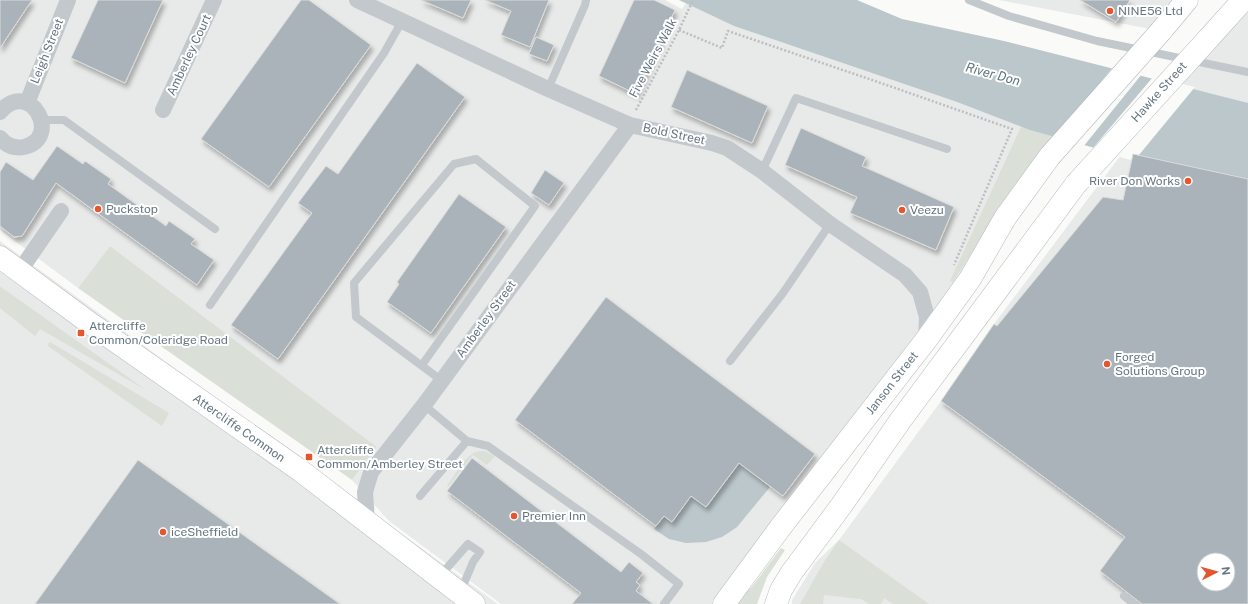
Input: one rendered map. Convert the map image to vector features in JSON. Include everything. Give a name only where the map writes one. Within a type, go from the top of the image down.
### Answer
[{"type":"main road","name":"Janson Street","points":[[724,604],[780,528],[926,340],[970,279],[1005,218],[1050,156],[1187,0]]},
{"type":"main road","name":"Hawke Street","points":[[776,604],[792,572],[1076,184],[1242,0]]},
{"type":"main road","name":"Attercliffe Common","points":[[0,257],[101,331],[301,471],[368,521],[467,599]]},
{"type":"street","name":"Leigh Street","points":[[27,103],[68,0]]},
{"type":"street","name":"Amberley Court","points":[[163,110],[214,0]]},
{"type":"street","name":"Bold Street","points":[[357,0],[548,89],[630,125],[712,142],[727,148],[762,171],[830,224],[906,275],[920,292],[927,317],[926,340]]},
{"type":"street","points":[[0,112],[12,102],[27,103],[34,107],[42,120],[40,136],[35,142],[28,146],[20,148],[12,147],[0,138]]},
{"type":"street","name":"Amberley Street","points":[[368,521],[365,492],[371,472],[424,405],[630,125]]},
{"type":"street","points":[[19,272],[61,211]]},
{"type":"lane","points":[[548,89],[585,6],[586,0]]},
{"type":"lane","points":[[969,0],[1009,16],[1097,41],[1248,72]]},
{"type":"lane","points":[[210,305],[384,53],[402,21]]},
{"type":"lane","points":[[762,171],[796,98],[947,149]]},
{"type":"lane","points":[[42,120],[64,120],[215,229]]},
{"type":"lane","points":[[422,365],[535,206],[476,159],[454,164],[354,283],[356,317],[441,380]]},
{"type":"lane","points":[[730,361],[783,293],[830,224]]},
{"type":"lane","points":[[424,405],[467,441],[488,446],[641,554],[679,584],[664,604]]},
{"type":"lane","points":[[420,496],[467,441]]},
{"type":"lane","points":[[439,578],[476,546],[467,599]]},
{"type":"path","name":"Five Weirs Walk","points":[[630,125],[636,109],[679,30],[693,0]]},
{"type":"path","points":[[679,30],[722,48],[728,31]]},
{"type":"shaded area","points":[[0,0],[665,0],[682,9],[686,3],[734,26],[957,102],[1030,130],[1056,137],[971,265],[717,604],[501,604],[389,521],[352,480],[377,447],[110,246],[78,288],[0,230]]},
{"type":"shaded area","points":[[999,0],[1187,0],[1161,31]]},
{"type":"shaded area","points":[[1248,0],[1248,604],[792,604],[792,600],[815,563],[839,540],[941,401],[994,324],[1208,39]]},
{"type":"shaded area","points":[[1021,127],[1056,137],[989,226],[953,282],[950,281]]},
{"type":"shaded area","points":[[0,241],[498,604],[0,604]]},
{"type":"shaded area","points":[[110,246],[377,447],[352,480],[78,288]]},
{"type":"shaded area","points":[[0,286],[146,390],[40,329],[35,336],[0,308]]},
{"type":"shaded area","points":[[50,342],[169,413],[162,426],[48,346]]},
{"type":"shaded area","points":[[480,451],[485,451],[495,456],[487,465],[473,455],[448,487],[447,486],[458,470],[470,455]]},
{"type":"shaded area","points":[[839,540],[929,604],[893,604],[884,598],[881,604],[869,604],[861,599],[824,595],[823,604],[800,604],[824,562]]},
{"type":"shaded area","points":[[781,548],[785,550],[767,577],[757,604],[736,604],[744,593],[751,588]]},
{"type":"water","name":"River Don","points":[[679,0],[857,0],[902,19],[1004,41],[1248,103],[1248,189],[1228,185],[1030,130],[957,102],[734,26]]},
{"type":"water","points":[[739,463],[770,487],[737,527],[722,537],[706,542],[686,543],[669,539],[654,529],[664,516],[672,522],[691,496],[707,507]]},
{"type":"pier","points":[[1113,67],[1142,74],[1083,147],[1054,139]]},
{"type":"pier","points":[[1153,77],[1195,87],[1134,161],[1092,149]]},
{"type":"building","points":[[0,0],[32,0],[0,48]]},
{"type":"building","points":[[98,0],[163,0],[125,83],[71,58]]},
{"type":"building","points":[[301,0],[309,0],[371,45],[269,187],[201,139]]},
{"type":"building","points":[[421,0],[471,0],[463,18]]},
{"type":"building","points":[[485,0],[549,0],[530,47],[501,35],[511,11]]},
{"type":"building","points":[[634,0],[654,0],[675,10],[636,94],[599,76]]},
{"type":"building","name":"NINE56 Ltd","points":[[1080,0],[1130,0],[1116,22]]},
{"type":"building","points":[[536,37],[554,45],[547,61],[529,54]]},
{"type":"building","points":[[417,63],[465,97],[278,359],[231,325],[312,213],[298,203],[326,166],[338,174]]},
{"type":"building","points":[[687,70],[768,106],[752,143],[671,107]]},
{"type":"building","points":[[801,128],[866,157],[862,166],[954,207],[936,250],[850,213],[857,197],[785,165]]},
{"type":"building","points":[[57,146],[83,164],[85,161],[111,179],[108,184],[166,226],[169,221],[195,239],[191,244],[214,260],[197,285],[56,183],[22,236],[14,237],[0,226],[0,172],[6,162],[33,180]]},
{"type":"building","name":"Forged Solutions Group","points":[[1133,154],[1248,179],[1248,604],[1142,604],[1100,571],[1125,537],[941,401],[994,324],[997,326],[1103,197],[1123,200]]},
{"type":"building","points":[[545,170],[564,183],[549,205],[531,193]]},
{"type":"building","points":[[459,194],[506,227],[431,333],[387,302],[399,284],[397,282]]},
{"type":"building","points":[[606,297],[815,454],[783,496],[739,463],[706,507],[691,496],[672,522],[664,516],[656,526],[515,420]]},
{"type":"building","name":"Premier Inn","points":[[472,458],[621,572],[629,562],[643,573],[636,582],[640,585],[636,591],[653,604],[572,604],[581,593],[447,491]]},
{"type":"building","name":"iceSheffield","points":[[138,460],[340,604],[35,604]]},
{"type":"place","name":"NINE56 Ltd","points":[[1110,11]]},
{"type":"place","name":"River Don Works","points":[[1188,181]]},
{"type":"place","name":"Puckstop","points":[[98,209]]},
{"type":"place","name":"Veezu","points":[[902,210]]},
{"type":"place","name":"Attercliffe Common/Coleridge Road","points":[[81,333]]},
{"type":"place","name":"Forged Solutions Group","points":[[1107,364]]},
{"type":"place","name":"Attercliffe Common/Amberley Street","points":[[309,457]]},
{"type":"place","name":"Premier Inn","points":[[514,516]]},
{"type":"place","name":"iceSheffield","points":[[163,532]]}]
